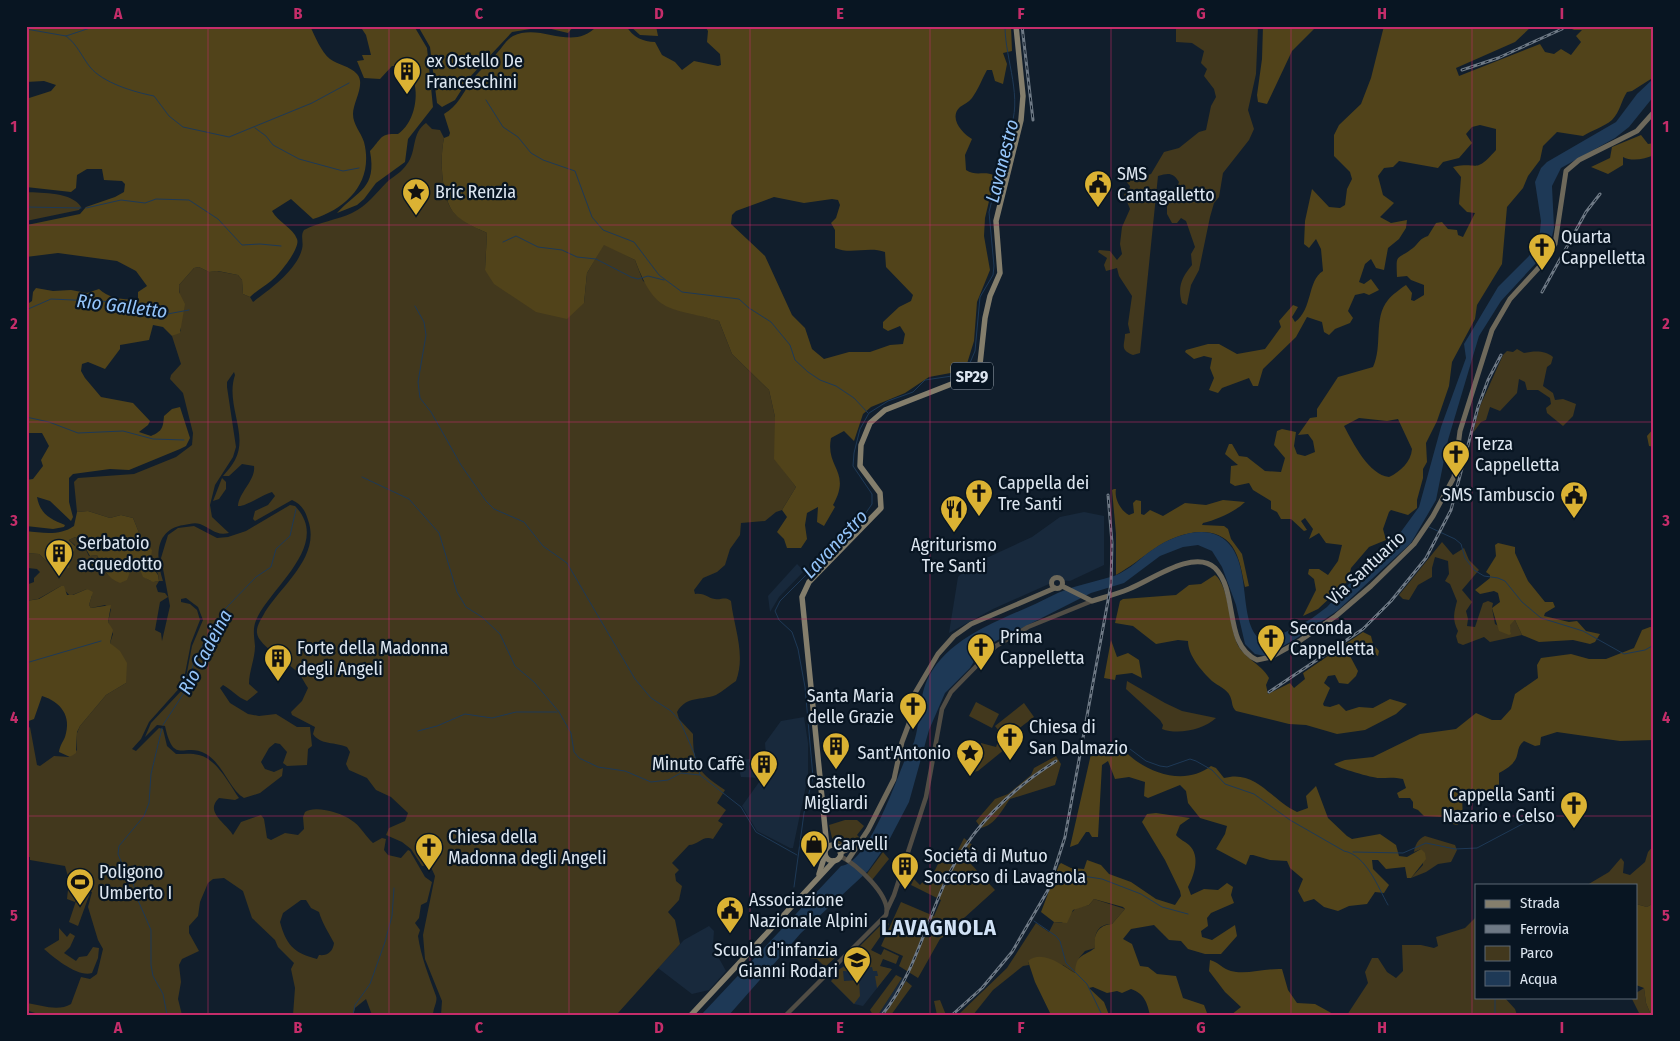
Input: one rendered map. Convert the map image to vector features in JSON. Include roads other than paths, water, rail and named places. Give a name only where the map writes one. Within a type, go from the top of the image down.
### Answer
[{"type":"main road","name":"SP29","points":[[826,851],[826,829],[802,597],[810,582],[881,508],[880,493],[860,466],[861,445],[870,423],[885,410],[972,376],[980,364],[985,318],[990,296],[1000,273],[996,221],[1021,120],[1023,96],[1016,26]]},
{"type":"main road","name":"Via Santuario","points":[[1092,600],[1130,589],[1183,564],[1193,562],[1207,564],[1215,569],[1223,584],[1242,646],[1256,660],[1271,658],[1298,642],[1348,607],[1409,551],[1452,484],[1458,464],[1460,431],[1487,340],[1510,299],[1553,250],[1557,239],[1562,187],[1566,171],[1579,160],[1637,131],[1654,112]]},
{"type":"main road","points":[[1053,585],[1054,578],[1060,578],[1064,587]]},
{"type":"main road","points":[[849,861],[868,830],[894,779],[902,742],[913,714],[914,696],[920,682],[938,654],[954,636],[971,624],[1046,590],[1053,585],[1064,587],[1092,600]]},
{"type":"main road","name":"SP29","points":[[826,829],[838,850]]},
{"type":"main road","points":[[826,851],[838,850],[859,843]]},
{"type":"main road","points":[[691,1015],[834,861],[838,850]]},
{"type":"main road","points":[[826,851],[827,858],[834,861]]},
{"type":"main road","points":[[817,878],[826,851]]},
{"type":"street","name":"Via Santuario","points":[[786,1015],[880,922],[887,910],[894,895],[926,797],[942,709],[951,692],[989,652],[1011,636],[1092,600]]},
{"type":"street","points":[[838,850],[883,895],[887,910]]},
{"type":"water","points":[[1654,78],[1654,96],[1629,127],[1615,138],[1561,168],[1552,186],[1554,228],[1549,249],[1501,301],[1479,336],[1448,440],[1436,500],[1411,543],[1337,611],[1294,640],[1265,656],[1255,654],[1245,644],[1236,605],[1222,567],[1212,551],[1198,545],[1183,547],[1160,556],[1124,583],[1091,593],[996,641],[979,653],[970,668],[945,693],[929,730],[909,802],[887,844],[868,871],[801,933],[729,1015],[701,1015],[841,866],[851,862],[861,852],[879,822],[914,742],[925,684],[938,663],[961,641],[989,625],[1058,593],[1120,573],[1162,544],[1177,537],[1203,532],[1219,536],[1230,545],[1238,558],[1249,619],[1253,631],[1261,640],[1268,641],[1311,619],[1327,607],[1364,568],[1395,540],[1419,507],[1441,427],[1466,358],[1464,344],[1498,287],[1529,256],[1539,241],[1541,221],[1535,182],[1541,168],[1547,162],[1616,122],[1637,94]]},
{"type":"waterway","points":[[26,29],[66,36],[96,26]]},
{"type":"waterway","name":"Lavanestro","points":[[794,887],[804,813],[813,777],[805,687],[798,649],[792,632],[779,620],[775,611],[780,601],[861,520],[872,504],[872,494],[853,466],[860,429],[869,413],[888,401],[913,392],[925,380],[952,376],[967,370],[975,351],[980,297],[993,275],[994,266],[989,212],[1015,106],[1005,26]]},
{"type":"waterway","points":[[66,36],[90,67],[103,78],[128,89],[154,96],[169,116],[183,127],[229,137],[312,103],[349,83]]},
{"type":"waterway","points":[[486,100],[503,127],[518,137],[531,153],[543,160],[575,171],[592,217],[603,230],[634,242],[659,275],[682,292],[739,299],[771,322],[790,345],[795,360],[808,372],[820,380],[836,386],[854,398],[868,413]]},
{"type":"waterway","points":[[255,128],[266,136],[273,145],[299,159],[343,171],[359,168]]},
{"type":"waterway","points":[[86,208],[121,200],[145,203],[156,199],[189,200],[218,219],[242,245],[281,246]]},
{"type":"waterway","points":[[26,207],[81,208]]},
{"type":"waterway","points":[[503,242],[516,236],[538,247],[562,250],[577,257],[596,259],[631,277],[638,279],[648,276],[664,280]]},
{"type":"waterway","name":"Rio Galletto","points":[[26,310],[51,299],[118,302],[162,315],[189,310]]},
{"type":"waterway","points":[[415,306],[424,322],[426,335],[418,382],[420,398],[431,412],[461,465],[486,501],[494,509],[524,522],[543,546],[567,563],[635,679],[651,698],[671,711],[680,721],[694,753],[700,775],[741,807],[756,832],[797,855]]},
{"type":"waterway","points":[[26,417],[49,422],[78,433],[123,431],[153,439],[184,440]]},
{"type":"waterway","points":[[362,477],[409,499],[439,533],[457,592],[466,607],[482,617],[500,634],[515,666],[534,682],[559,712],[571,733],[574,752],[579,758],[598,767],[625,771],[651,782],[668,780],[681,773],[700,775]]},
{"type":"waterway","name":"Rio Cadeina","points":[[163,725],[189,685],[193,665],[209,633],[226,608],[256,577],[271,567],[276,549],[290,536],[296,509]]},
{"type":"waterway","points":[[1429,527],[1455,539],[1461,544],[1465,558],[1474,570],[1484,576],[1505,581],[1522,602],[1541,618],[1583,631],[1624,654],[1645,650],[1654,645]]},
{"type":"waterway","points":[[26,663],[101,641]]},
{"type":"waterway","points":[[418,731],[437,726],[465,714],[492,718],[516,712],[557,712]]},
{"type":"waterway","name":"Rio Cadeina","points":[[162,728],[151,774],[149,803],[144,816],[119,846],[118,854],[123,866],[132,879],[137,898],[151,930],[151,965],[153,976],[163,994],[167,1015]]},
{"type":"waterway","points":[[1130,749],[1146,761],[1160,766],[1167,767],[1190,759],[1196,761],[1212,770],[1225,784],[1254,794],[1290,820],[1359,859],[1365,865],[1388,905]]},
{"type":"waterway","points":[[1353,852],[1403,853],[1426,843],[1455,849],[1477,848],[1530,820]]},
{"type":"waterway","points":[[1057,872],[1102,879],[1141,894],[1162,907],[1188,914]]},
{"type":"waterway","points":[[353,1015],[355,1005],[370,984],[385,942],[392,916],[394,888]]},
{"type":"waterway","points":[[1034,921],[1056,936],[1060,941],[1066,963],[1087,984],[1102,1015]]},
{"type":"waterway","points":[[1495,998],[1495,1015]]},
{"type":"railway","points":[[1022,26],[1033,120]]},
{"type":"railway","points":[[1462,70],[1498,58],[1562,29]]},
{"type":"railway","points":[[1542,292],[1586,212],[1600,194]]},
{"type":"railway","points":[[1269,692],[1363,629],[1391,601],[1426,558],[1451,510],[1478,407],[1488,380],[1501,355]]},
{"type":"railway","points":[[952,1015],[982,988],[1012,952],[1048,890],[1065,837],[1111,584],[1112,543],[1108,495]]},
{"type":"railway","points":[[882,1015],[902,985],[943,887],[963,849],[990,815],[1005,800],[1056,761]]},
{"type":"place","name":"ex Ostello De Franceschini","points":[[407,95]]},
{"type":"place","name":"SMS Cantagalletto","points":[[1098,208]]},
{"type":"place","name":"Bric Renzia","points":[[416,216]]},
{"type":"place","name":"Quarta Cappelletta","points":[[1542,271]]},
{"type":"place","name":"Terza Cappelletta","points":[[1456,478]]},
{"type":"place","name":"Cappella dei Tre Santi","points":[[979,517]]},
{"type":"place","name":"SMS Tambuscio","points":[[1574,519]]},
{"type":"place","name":"Agriturismo Tre Santi","points":[[954,533]]},
{"type":"place","name":"Serbatoio acquedotto","points":[[59,577]]},
{"type":"place","name":"Seconda Cappelletta","points":[[1271,662]]},
{"type":"place","name":"Prima Cappelletta","points":[[981,671]]},
{"type":"place","name":"Forte della Madonna degli Angeli","points":[[278,682]]},
{"type":"place","name":"Santa Maria delle Grazie","points":[[913,730]]},
{"type":"place","name":"Chiesa di San Dalmazio","points":[[1010,761]]},
{"type":"place","name":"Castello Migliardi","points":[[836,770]]},
{"type":"place","name":"Sant'Antonio","points":[[970,777]]},
{"type":"place","name":"Minuto Caffè","points":[[764,788]]},
{"type":"place","name":"Cappella Santi Nazario e Celso","points":[[1574,829]]},
{"type":"place","name":"Carvelli","points":[[814,868]]},
{"type":"place","name":"Chiesa della Madonna degli Angeli","points":[[429,871]]},
{"type":"place","name":"Società di Mutuo Soccorso di Lavagnola","points":[[905,890]]},
{"type":"place","name":"Poligono Umberto I","points":[[80,906]]},
{"type":"place","name":"Associazione Nazionale Alpini","points":[[730,934]]},
{"type":"place","name":"Scuola d'infanzia Gianni Rodari","points":[[857,984]]},
{"type":"district","name":"LAVAGNOLA","points":[[939,927]]}]
